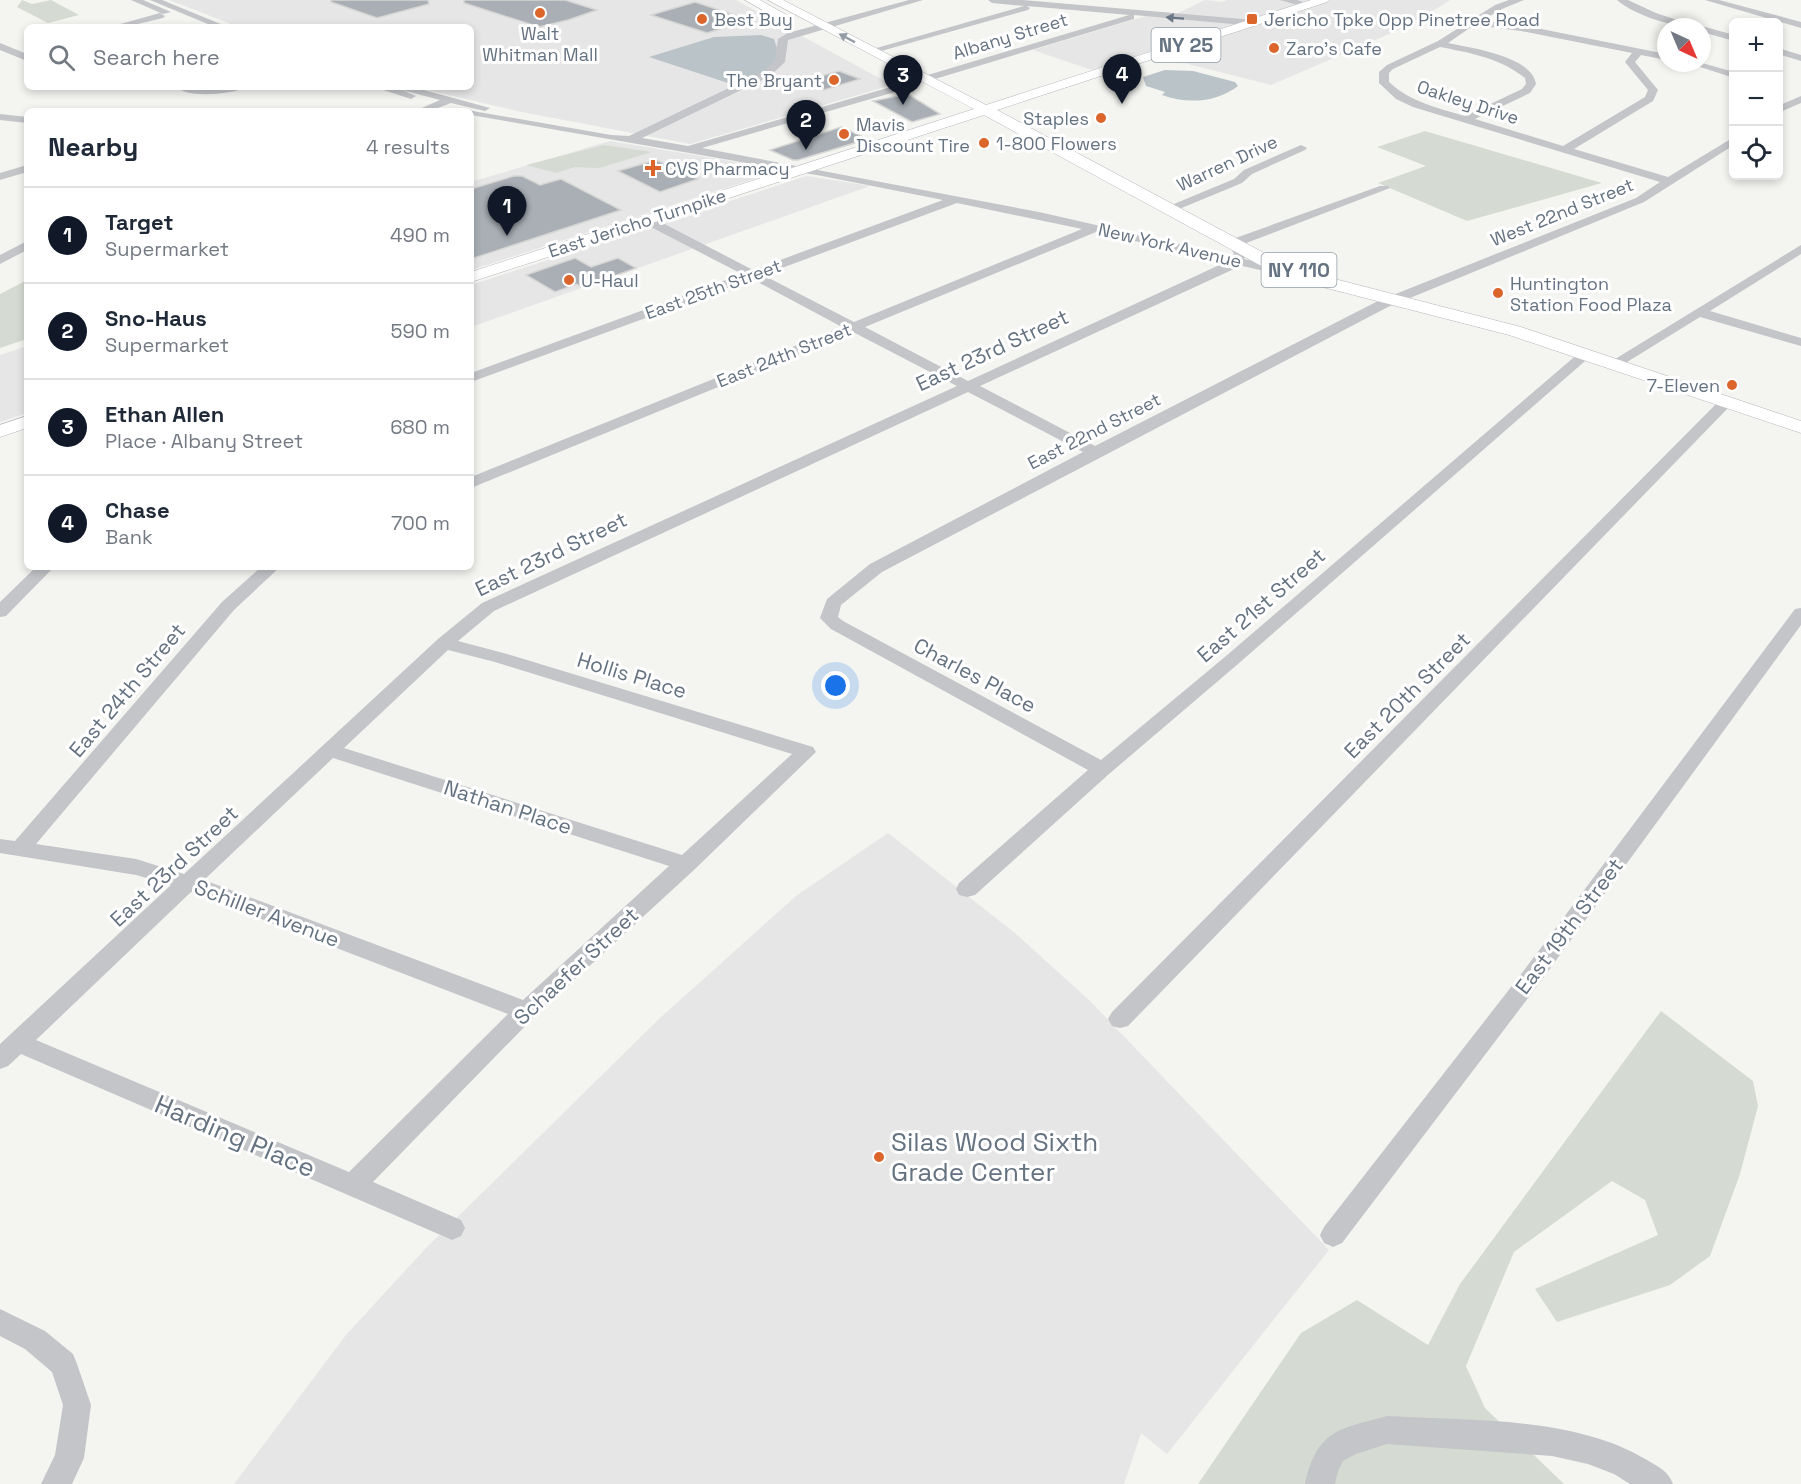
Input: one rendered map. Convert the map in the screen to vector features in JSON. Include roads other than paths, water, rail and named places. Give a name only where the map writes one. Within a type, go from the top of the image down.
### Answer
[{"type":"main road","name":"NY 110","points":[[751,0],[964,116],[1098,172],[1168,208],[1235,252],[1286,272],[1515,331],[1801,426]]},
{"type":"main road","name":"NY 25","points":[[803,170],[1323,0]]},
{"type":"main road","name":"NY 110","points":[[780,1],[823,26],[1080,159],[1098,172]]},
{"type":"main road","name":"East Jericho Turnpike","points":[[474,276],[803,170]]},
{"type":"main road","name":"NY 110","points":[[1235,252],[1365,292]]},
{"type":"main road","points":[[0,431],[24,423]]},
{"type":"street","points":[[135,0],[195,24]]},
{"type":"street","points":[[154,0],[215,24]]},
{"type":"street","points":[[631,139],[766,74],[780,62],[783,39],[919,0]]},
{"type":"street","points":[[992,0],[1139,15],[1254,23]]},
{"type":"street","points":[[1284,0],[1308,5]]},
{"type":"street","name":"Oakley Drive","points":[[1520,0],[1496,7],[1440,44],[1390,67],[1384,72],[1384,83],[1400,97],[1417,105],[1671,182]]},
{"type":"street","points":[[1621,0],[1663,18]]},
{"type":"street","points":[[1708,0],[1801,26]]},
{"type":"street","points":[[871,51],[1037,4]]},
{"type":"street","points":[[1118,13],[1135,4]]},
{"type":"street","name":"Albany Street","points":[[925,79],[1139,15]]},
{"type":"street","points":[[126,24],[160,16]]},
{"type":"street","points":[[1474,23],[1540,31],[1657,55]]},
{"type":"street","points":[[1711,32],[1729,37]]},
{"type":"street","points":[[1440,44],[1488,54],[1510,62],[1530,77],[1531,84],[1526,91],[1465,120]]},
{"type":"street","points":[[0,46],[24,57]]},
{"type":"street","points":[[1566,149],[1649,99],[1653,90],[1646,78],[1633,69],[1630,62],[1638,52]]},
{"type":"street","points":[[1783,52],[1801,58]]},
{"type":"street","points":[[1711,68],[1729,74]]},
{"type":"street","points":[[687,149],[908,85]]},
{"type":"street","points":[[197,90],[212,92],[223,90]]},
{"type":"street","name":"New York Avenue","points":[[392,90],[444,102],[620,134],[631,139]]},
{"type":"street","name":"New York Avenue","points":[[410,90],[461,108]]},
{"type":"street","points":[[428,108],[444,102]]},
{"type":"street","name":"New York Avenue","points":[[474,112],[611,138],[631,139],[803,170],[1096,228],[1235,252]]},
{"type":"street","points":[[0,117],[18,123]]},
{"type":"street","name":"West 22nd Street","points":[[1396,300],[1628,206],[1671,182],[1729,143]]},
{"type":"street","name":"Warren Drive","points":[[1168,208],[1238,181],[1248,172],[1301,148]]},
{"type":"street","points":[[0,177],[24,170]]},
{"type":"street","name":"East 23rd Street","points":[[9,1050],[444,643],[488,607],[1219,271],[1235,252],[1384,188]]},
{"type":"street","name":"East 25th Street","points":[[474,377],[955,200]]},
{"type":"street","points":[[647,220],[1095,452]]},
{"type":"street","name":"East 24th Street","points":[[474,482],[1096,228]]},
{"type":"street","points":[[0,260],[24,247]]},
{"type":"street","points":[[1614,364],[1801,249]]},
{"type":"street","name":"East 22nd Street","points":[[829,618],[833,603],[876,568],[1095,452],[1396,300]]},
{"type":"street","points":[[1699,312],[1801,342]]},
{"type":"street","name":"East 21st Street","points":[[967,889],[1102,769],[1232,660],[1585,355]]},
{"type":"street","name":"East 20th Street","points":[[1120,1019],[1726,402]]},
{"type":"street","points":[[0,612],[43,570]]},
{"type":"street","name":"East 24th Street","points":[[11,847],[228,606],[268,570]]},
{"type":"street","name":"East 19th Street","points":[[1332,1235],[1530,978],[1801,613]]},
{"type":"street","name":"Charles Place","points":[[829,618],[848,632],[1102,769]]},
{"type":"street","name":"Hollis Place","points":[[444,643],[501,658],[806,752]]},
{"type":"street","name":"Nathan Place","points":[[330,750],[687,864]]},
{"type":"street","name":"Schaefer Street","points":[[352,1186],[526,1011],[806,752]]},
{"type":"street","name":"Schiller Avenue","points":[[11,847],[136,867],[189,883],[526,1011]]},
{"type":"street","name":"Harding Place","points":[[9,1050],[452,1228]]},
{"type":"street","points":[[0,1323],[35,1340],[63,1364],[77,1406],[69,1458],[56,1484]]},
{"type":"street","points":[[1320,1484],[1324,1466],[1333,1451],[1349,1441],[1387,1430],[1552,1441],[1588,1449],[1624,1463],[1658,1484]]},
{"type":"place","name":"Walt Whitman Mall","points":[[540,13]]},
{"type":"place","name":"Best Buy","points":[[702,19]]},
{"type":"place","name":"Jericho Tpke Opp Pinetree Road","points":[[1252,19]]},
{"type":"place","name":"Zaro's Cafe","points":[[1274,48]]},
{"type":"place","name":"The Bryant","points":[[834,80]]},
{"type":"place","name":"Chase","points":[[1122,104]]},
{"type":"place","name":"Ethan Allen","points":[[903,105]]},
{"type":"place","name":"Staples","points":[[1101,118]]},
{"type":"place","name":"Mavis Discount Tire","points":[[844,134]]},
{"type":"place","name":"1-800 Flowers","points":[[984,143]]},
{"type":"place","name":"Sno-Haus","points":[[806,150]]},
{"type":"place","name":"CVS Pharmacy","points":[[653,168]]},
{"type":"place","name":"Target","points":[[507,236]]},
{"type":"place","name":"U-Haul","points":[[569,280]]},
{"type":"place","name":"Huntington Station Food Plaza","points":[[1498,293]]},
{"type":"place","name":"7-Eleven","points":[[1732,385]]},
{"type":"place","name":"Silas Wood Sixth Grade Center","points":[[879,1157]]}]
